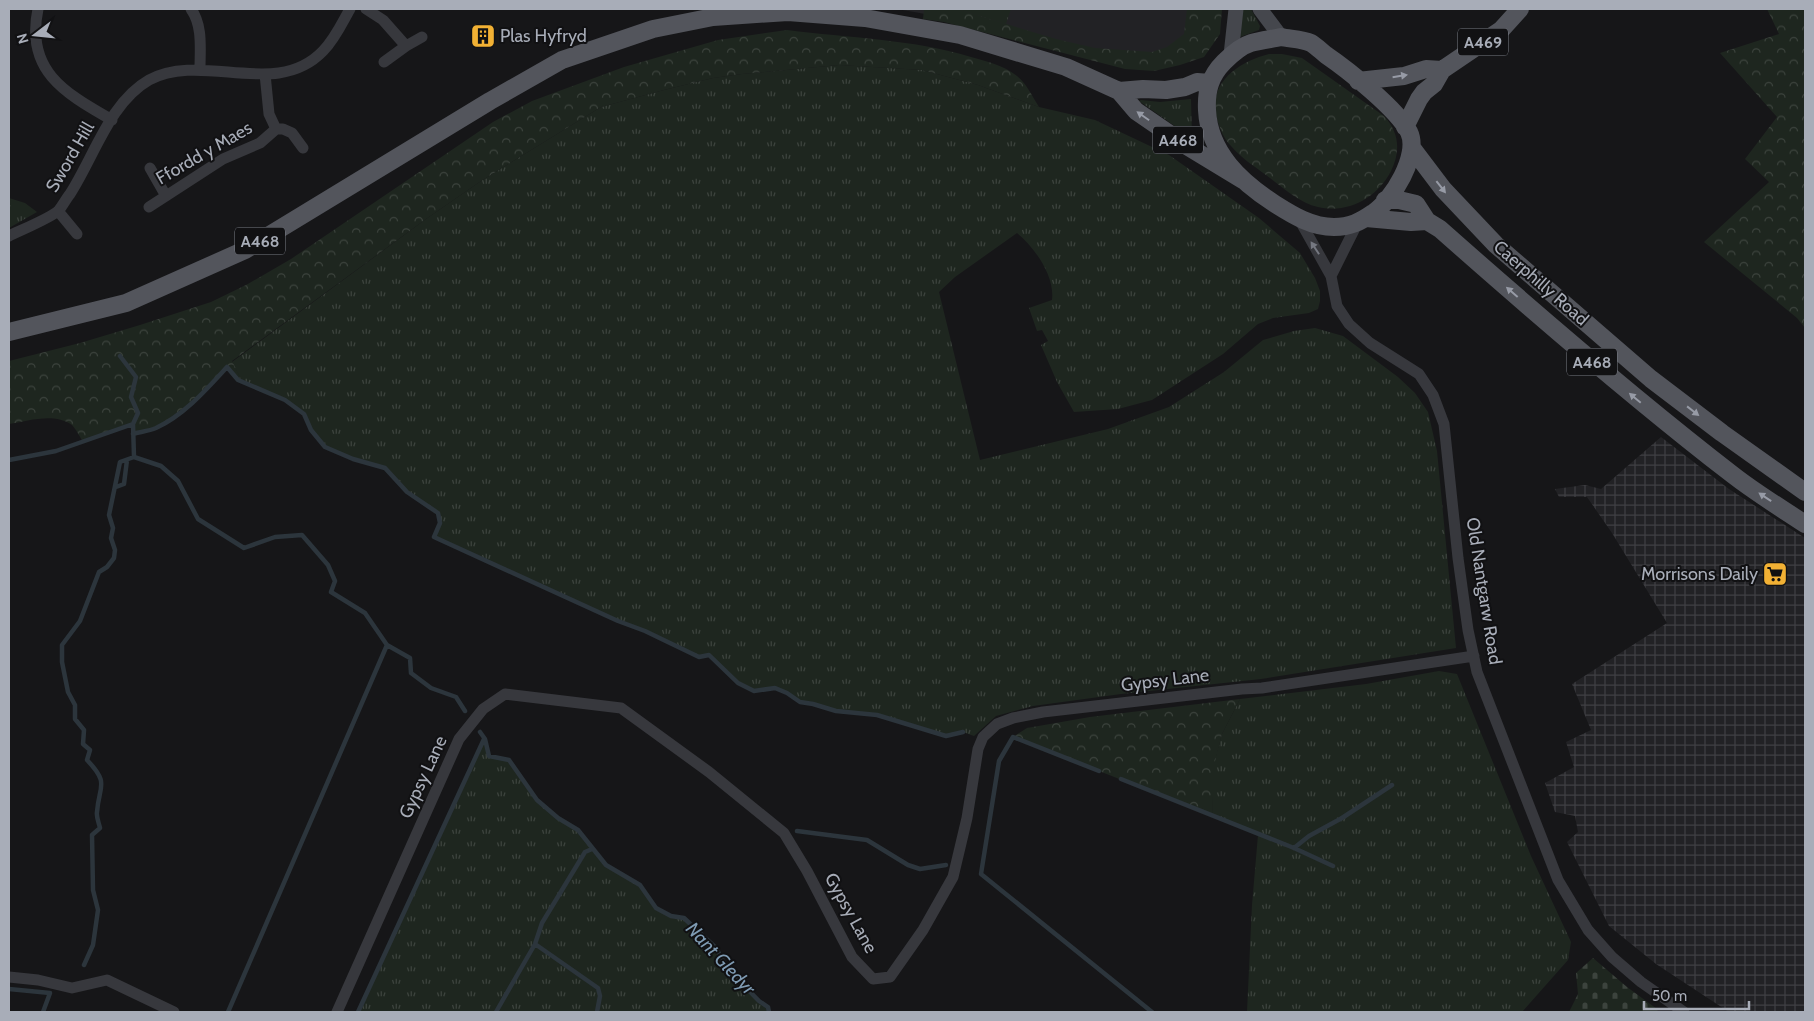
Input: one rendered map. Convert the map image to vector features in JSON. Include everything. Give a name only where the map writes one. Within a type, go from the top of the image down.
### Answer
[{"type":"main road","points":[[1231,55],[1236,9]]},
{"type":"main road","points":[[1260,9],[1281,37]]},
{"type":"main road","name":"A469","points":[[1405,127],[1419,99],[1434,84],[1442,70],[1501,30],[1520,9]]},
{"type":"main road","name":"A468","points":[[9,332],[126,303],[245,250],[490,101],[562,60],[653,29],[714,17],[788,12],[865,18],[960,35],[1066,67],[1119,91],[1136,111],[1187,146],[1243,180]]},
{"type":"main road","points":[[1405,127],[1385,103],[1311,43],[1281,37],[1250,43],[1231,55],[1212,75],[1206,97],[1208,126],[1219,151],[1243,180],[1299,219],[1333,228],[1362,221],[1427,221]]},
{"type":"main road","name":"A469","points":[[1358,81],[1404,76],[1426,69],[1442,70]]},
{"type":"main road","name":"A468","points":[[1119,91],[1166,90],[1197,82],[1210,83]]},
{"type":"main road","name":"Caerphilly Road","points":[[1405,127],[1410,133],[1412,148],[1443,189],[1496,245],[1651,379],[1722,433],[1805,492]]},
{"type":"main road","points":[[1362,221],[1376,211],[1402,180],[1412,148]]},
{"type":"main road","name":"Caerphilly Road","points":[[1385,200],[1399,200],[1416,204],[1427,221],[1440,229],[1666,424],[1734,476],[1805,524]]},
{"type":"street","points":[[38,9],[35,22],[35,38],[38,51],[52,78],[75,99],[112,120]]},
{"type":"street","points":[[191,9],[197,18],[199,30],[200,69],[265,74],[285,72],[322,53],[350,9]]},
{"type":"street","points":[[366,9],[383,20],[406,46]]},
{"type":"street","points":[[384,62],[422,37]]},
{"type":"street","name":"Sword Hill","points":[[9,236],[58,211],[77,183],[125,99],[136,88],[164,73],[200,69]]},
{"type":"street","name":"Ffordd y Maes","points":[[265,74],[269,114],[276,129]]},
{"type":"street","name":"Ffordd y Maes","points":[[149,207],[223,159],[260,143],[276,129],[283,129],[292,133],[303,148]]},
{"type":"street","points":[[150,168],[166,196]]},
{"type":"street","points":[[58,211],[77,234]]},
{"type":"street","name":"Old Nantgarw Road","points":[[1299,219],[1332,276],[1337,306],[1349,324],[1370,343],[1420,374],[1439,408],[1444,424],[1458,558],[1468,630],[1477,672],[1555,873],[1566,896],[1588,930],[1624,969],[1684,1012]]},
{"type":"street","points":[[1332,276],[1362,221]]},
{"type":"street","name":"Gypsy Lane","points":[[337,1012],[459,739],[483,709],[505,694],[620,708],[710,772],[784,833],[808,870],[852,958],[872,980],[890,977],[923,930],[953,877],[967,818],[978,748],[983,737],[997,724],[1013,718],[1043,712],[1262,688],[1474,656]]},
{"type":"street","points":[[9,977],[38,980],[72,988],[107,980],[174,1012]]},
{"type":"shaded area","points":[[897,9],[1219,9],[1216,32],[1139,63],[942,17]]},
{"type":"shaded area","points":[[1661,437],[1729,489],[1805,538],[1805,1012],[1729,1012],[1656,964],[1609,926],[1567,842],[1578,832],[1575,816],[1555,812],[1545,783],[1574,767],[1566,742],[1591,730],[1572,684],[1667,623],[1612,533],[1587,497],[1559,497],[1555,489],[1585,485],[1601,489]]},
{"type":"green space","points":[[924,9],[957,9],[1056,39],[1095,48],[1152,52],[1167,47],[1184,34],[1187,9],[1222,9],[1220,34],[1204,57],[1154,71],[1125,69],[944,22],[923,19]]},
{"type":"green space","points":[[957,9],[1011,9],[1006,24]]},
{"type":"green space","points":[[1241,9],[1251,9],[1260,26],[1259,30],[1240,37]]},
{"type":"green space","points":[[1767,9],[1805,9],[1805,328],[1797,318],[1704,242],[1769,182],[1745,159],[1777,117],[1720,53],[1779,34]]},
{"type":"green space","points":[[787,30],[926,46],[989,62],[1001,66],[1021,79],[1039,107],[978,85],[922,70],[839,65],[713,78],[601,107],[481,181],[232,361],[243,383],[227,368],[176,416],[156,428],[133,434],[132,425],[83,442],[72,425],[57,419],[41,418],[9,424],[9,361],[140,325],[211,302],[246,285],[291,259],[493,122],[532,101],[624,67],[718,40]]},
{"type":"green space","points":[[1269,54],[1282,54],[1302,58],[1384,116],[1389,122],[1397,142],[1394,164],[1385,181],[1370,196],[1351,206],[1340,208],[1329,209],[1311,205],[1290,194],[1248,162],[1226,140],[1218,123],[1215,106],[1221,85],[1228,76],[1246,62]]},
{"type":"green space","points":[[839,65],[922,70],[978,85],[1039,107],[1095,120],[1169,155],[1259,218],[1300,253],[1315,278],[1320,291],[1318,309],[1309,313],[1273,318],[1258,324],[1223,354],[1152,400],[1118,409],[1074,412],[1057,382],[1041,345],[1048,341],[1042,330],[1037,331],[1029,308],[1052,300],[1052,291],[1047,272],[1037,254],[1017,233],[955,277],[939,292],[980,460],[1108,429],[1169,407],[1224,372],[1263,340],[1294,331],[1315,328],[1343,336],[1398,377],[1415,393],[1428,412],[1437,451],[1456,648],[1261,679],[1121,694],[1033,706],[996,716],[974,736],[963,732],[946,736],[877,715],[836,711],[800,702],[787,693],[775,688],[754,691],[738,683],[709,655],[699,657],[434,537],[440,523],[438,513],[407,492],[385,468],[353,459],[325,447],[311,430],[304,414],[285,400],[243,383],[232,362],[426,219],[481,181],[601,107],[713,78]]},
{"type":"green space","points":[[1191,99],[1192,138],[1139,101],[1160,102]]},
{"type":"green space","points":[[9,198],[25,203],[37,212],[9,228]]},
{"type":"green space","points":[[1439,671],[1457,674],[1531,856],[1571,942],[1568,960],[1522,1012],[1247,1012],[1252,905],[1258,835],[1213,816],[1211,774],[1222,734],[1240,699],[1366,684]]},
{"type":"green space","points":[[1240,699],[1222,734],[1212,773],[1213,816],[1013,737],[1027,728],[1090,717]]},
{"type":"green space","points":[[485,739],[489,756],[509,760],[537,800],[558,818],[578,830],[606,865],[640,885],[656,908],[671,916],[685,918],[716,948],[727,968],[759,1001],[768,1007],[769,1012],[358,1012]]},
{"type":"green space","points":[[1593,958],[1657,1009],[1658,1012],[1569,1012],[1578,994],[1576,973]]},
{"type":"waterway","name":"Nant Gledyr","points":[[120,356],[136,377],[131,397],[138,413],[133,424],[134,457],[161,466],[178,481],[198,519],[244,548],[275,537],[302,535],[328,565],[335,581],[331,592],[365,613],[387,645],[410,658],[411,673],[431,688],[456,697],[465,711]]},
{"type":"waterway","points":[[133,434],[156,428],[176,416],[194,401],[227,367],[238,380],[285,400],[304,414],[311,430],[325,447],[353,459],[385,468],[407,492],[438,513],[440,523],[434,537],[699,657],[709,655],[738,683],[754,691],[775,688],[787,693],[800,702],[836,711],[877,715],[946,736],[963,732]]},
{"type":"waterway","points":[[9,460],[56,451],[133,424]]},
{"type":"waterway","points":[[84,965],[93,945],[98,910],[93,890],[92,835],[100,828],[97,814],[101,780],[99,774],[87,760],[90,750],[83,744],[84,730],[75,719],[75,705],[68,692],[62,662],[62,645],[80,621],[99,572],[107,567],[114,558],[115,550],[111,538],[113,528],[109,515],[120,462],[134,457]]},
{"type":"waterway","points":[[116,487],[124,484],[127,460]]},
{"type":"waterway","points":[[228,1012],[387,645]]},
{"type":"waterway","name":"Nant Gledyr","points":[[480,732],[485,739],[489,756],[509,760],[537,800],[558,818],[578,830],[606,865],[640,885],[656,908],[671,916],[684,918],[716,948],[727,968],[759,1001],[768,1007],[769,1012]]},
{"type":"waterway","points":[[1099,771],[1013,737],[999,761],[981,874],[1152,1012]]},
{"type":"waterway","points":[[358,1012],[484,739]]},
{"type":"waterway","points":[[1121,779],[1294,848],[1333,866]]},
{"type":"waterway","points":[[1294,848],[1309,836],[1342,818],[1392,785]]},
{"type":"waterway","points":[[797,831],[867,840],[908,865],[920,869],[946,865]]},
{"type":"waterway","points":[[496,1012],[535,944],[542,923],[585,852],[592,849]]},
{"type":"waterway","points":[[535,944],[598,988],[600,996],[597,1012]]},
{"type":"waterway","points":[[9,989],[50,993],[43,1012]]},
{"type":"place","name":"Plas Hyfryd","points":[[483,36]]},
{"type":"place","name":"Morrisons Daily","points":[[1775,574]]}]
